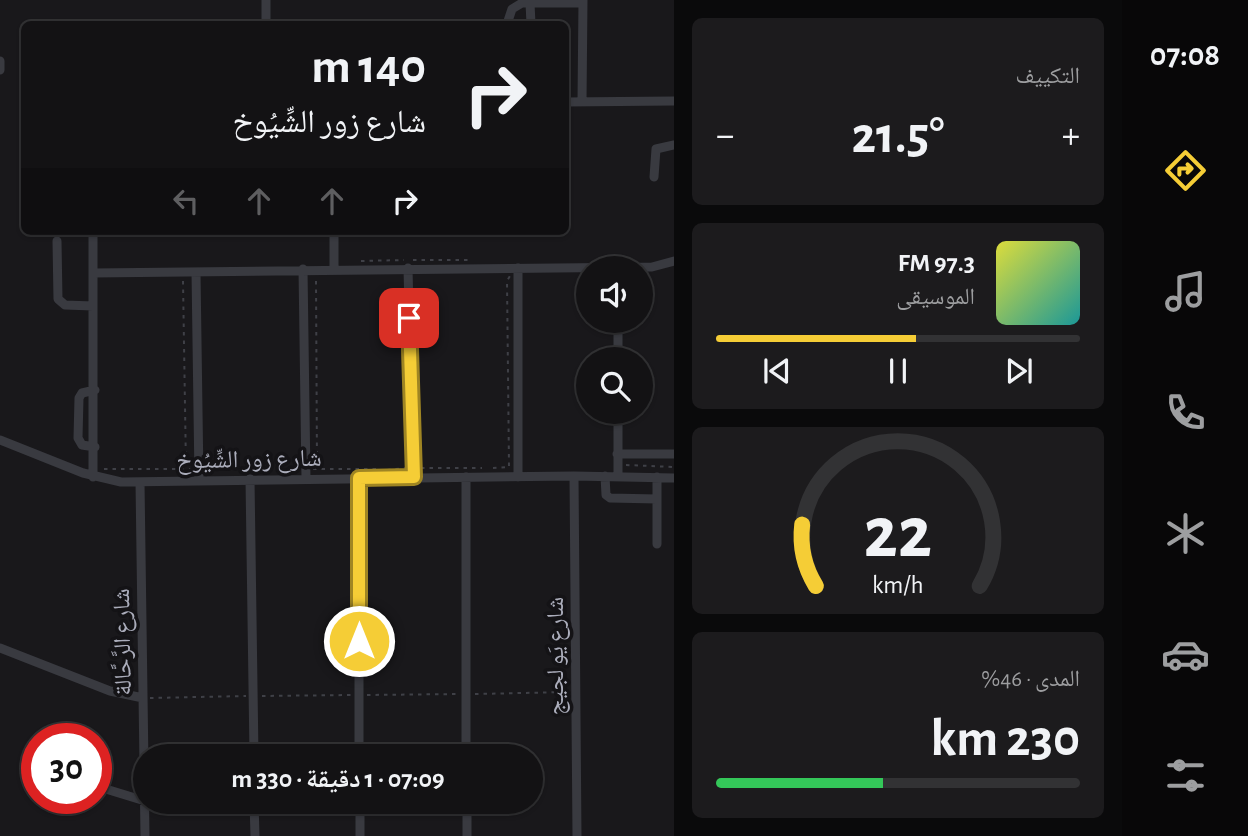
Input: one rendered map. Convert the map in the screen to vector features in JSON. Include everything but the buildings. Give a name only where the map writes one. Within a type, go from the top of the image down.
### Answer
[{"type":"street","points":[[266,0],[266,21]]},
{"type":"street","points":[[508,21],[512,9],[530,3],[583,2],[582,102]]},
{"type":"street","points":[[530,3],[531,21]]},
{"type":"street","points":[[0,61],[0,70]]},
{"type":"street","points":[[569,102],[674,100]]},
{"type":"street","points":[[654,177],[656,149],[674,145]]},
{"type":"street","points":[[93,235],[93,473]]},
{"type":"street","points":[[334,235],[334,269]]},
{"type":"street","points":[[57,241],[58,299],[65,305],[93,306]]},
{"type":"street","points":[[653,267],[674,261]]},
{"type":"street","points":[[93,273],[576,267]]},
{"type":"street","points":[[408,268],[413,472]]},
{"type":"street","points":[[518,268],[518,477]]},
{"type":"street","points":[[303,270],[306,474]]},
{"type":"street","points":[[196,272],[199,480]]},
{"type":"street","points":[[95,390],[82,393],[79,398],[78,438],[82,444],[95,447]]},
{"type":"street","points":[[618,424],[618,476]]},
{"type":"street","name":"شارع زور الشِّيُوخ","points":[[0,440],[93,473],[140,482],[250,479],[306,474],[359,478],[413,472],[466,477],[674,478]]},
{"type":"street","points":[[617,454],[674,454]]},
{"type":"street","name":"شارع يَو لجيج","points":[[574,476],[577,836]]},
{"type":"street","points":[[604,476],[606,493],[610,498],[657,499]]},
{"type":"street","points":[[466,477],[466,744]]},
{"type":"street","points":[[657,477],[657,544]]},
{"type":"street","points":[[359,478],[359,744]]},
{"type":"street","points":[[250,479],[254,744]]},
{"type":"street","name":"شارع الرَّحَّالة","points":[[140,482],[144,744]]},
{"type":"street","points":[[0,648],[110,691],[143,698]]},
{"type":"street","points":[[112,791],[133,797]]},
{"type":"street","name":"شارع الرَّحَّالة","points":[[145,814],[145,836]]},
{"type":"street","points":[[254,814],[255,836]]},
{"type":"street","points":[[360,814],[360,836]]},
{"type":"street","points":[[467,814],[467,836]]},
{"type":"path","points":[[360,269],[360,260],[478,260]]},
{"type":"path","points":[[93,473],[198,469],[306,474],[317,469],[377,469],[385,472],[389,468],[413,472],[509,467],[507,281],[510,276],[504,272],[504,268]]},
{"type":"path","points":[[316,269],[317,469]]},
{"type":"path","points":[[183,272],[186,469]]},
{"type":"path","points":[[618,465],[674,467]]},
{"type":"route","points":[[359,641],[359,478],[414,477],[409,318]]}]
